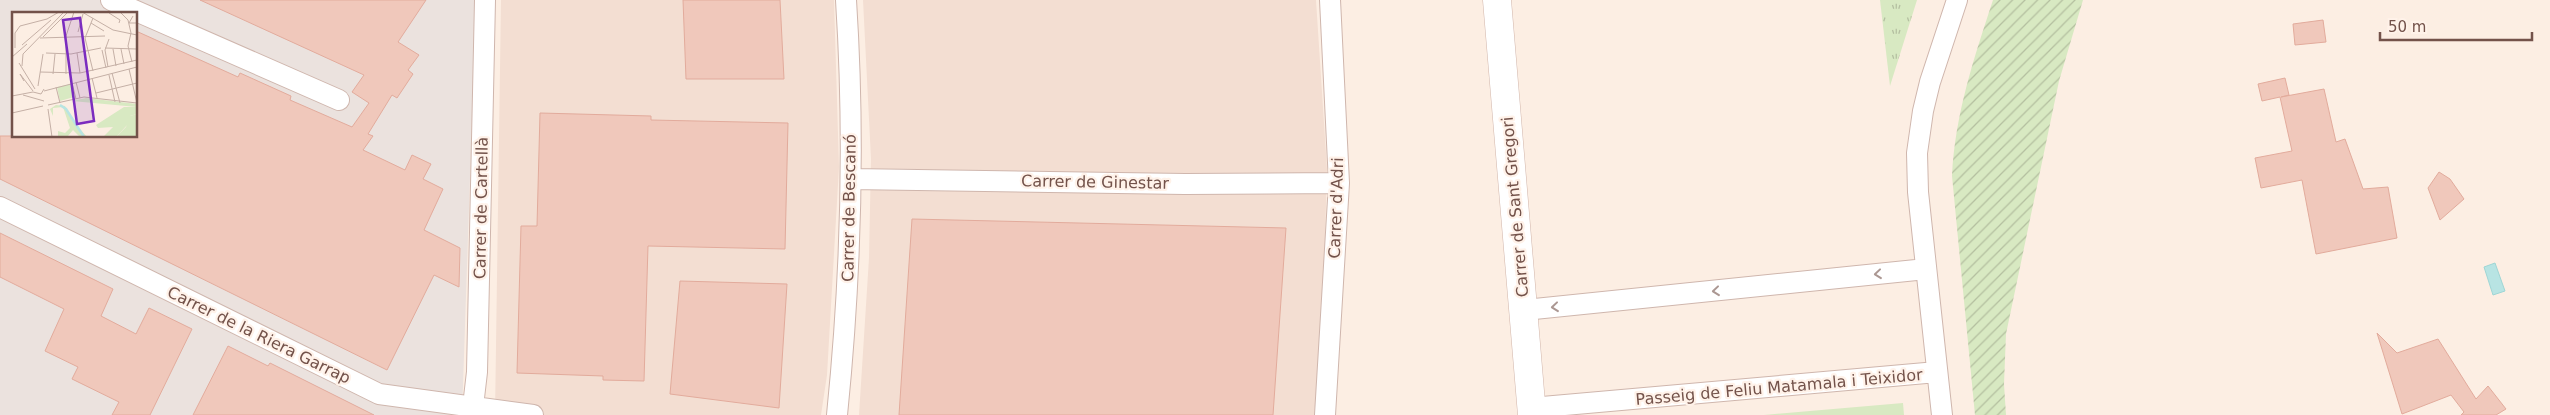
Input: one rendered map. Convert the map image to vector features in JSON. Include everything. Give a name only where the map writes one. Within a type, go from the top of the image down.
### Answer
[{"type":"main road","name":"Carrer de Sant Gregori","points":[[1496,0],[1532,412]]},
{"type":"street","points":[[111,0],[339,100]]},
{"type":"street","name":"Carrer de Cartellà","points":[[472,411],[477,372],[485,0]]},
{"type":"street","name":"Carrer de Bescanó","points":[[837,415],[845,338],[851,179],[851,94],[846,0]]},
{"type":"street","name":"Carrer d'Adri","points":[[1325,415],[1339,182],[1330,0]]},
{"type":"street","points":[[1942,415],[1918,192],[1918,153],[1923,111],[1930,82],[1957,0]]},
{"type":"street","name":"Carrer de Ginestar","points":[[851,179],[1194,184],[1339,182]]},
{"type":"street","name":"Carrer de la Riera Garrap","points":[[0,206],[379,394],[472,411],[533,415]]},
{"type":"street","points":[[1524,310],[1926,269]]},
{"type":"street","name":"Passeig de Feliu Matamala i Teixidor","points":[[1532,412],[1937,372]]},
{"type":"shaded area","points":[[0,0],[476,0],[462,415],[0,415]]},
{"type":"shaded area","points":[[501,0],[834,0],[839,167],[827,375],[821,415],[495,415]]},
{"type":"shaded area","points":[[863,0],[1316,0],[1327,169],[1322,344],[1314,415],[859,415],[869,258],[871,159]]},
{"type":"green space","points":[[1880,0],[1917,0],[1890,86]]},
{"type":"green space","points":[[1993,0],[2083,0],[2059,81],[2006,334],[2004,384],[2006,415],[1975,415],[1952,176],[1957,130],[1966,86]]},
{"type":"green space","points":[[1903,403],[1904,415],[1764,415]]},
{"type":"water","points":[[2495,263],[2505,291],[2493,295],[2484,267]]},
{"type":"building","points":[[200,0],[426,0],[398,42],[419,55],[408,70],[413,74],[397,98],[392,95],[368,134],[373,136],[363,150],[405,170],[412,155],[431,164],[423,179],[443,189],[424,230],[460,248],[459,287],[434,275],[387,370],[0,179],[0,136],[12,136],[12,138],[138,138],[138,32],[238,77],[240,73],[291,96],[290,100],[352,127],[369,103],[352,92],[364,75]]},
{"type":"building","points":[[683,0],[780,0],[784,79],[686,79]]},
{"type":"building","points":[[2323,20],[2326,42],[2295,45],[2293,24]]},
{"type":"building","points":[[2285,78],[2289,95],[2281,97],[2324,89],[2336,142],[2345,139],[2363,189],[2388,187],[2397,238],[2316,254],[2302,180],[2261,188],[2255,158],[2292,151],[2280,97],[2262,101],[2258,84]]},
{"type":"building","points":[[540,113],[651,116],[651,120],[788,123],[785,249],[648,246],[644,381],[603,380],[603,376],[517,373],[521,226],[537,226]]},
{"type":"building","points":[[2439,172],[2450,179],[2464,199],[2440,220],[2428,188]]},
{"type":"building","points":[[912,219],[1286,228],[1273,415],[899,415]]},
{"type":"building","points":[[0,233],[113,289],[101,316],[136,334],[149,308],[192,329],[150,415],[112,415],[119,402],[72,379],[78,367],[45,351],[64,309],[0,277]]},
{"type":"building","points":[[680,281],[787,284],[779,408],[670,394]]},
{"type":"building","points":[[2377,333],[2397,353],[2438,339],[2476,399],[2488,386],[2506,409],[2496,415],[2461,415],[2464,412],[2451,395],[2402,414]]},
{"type":"building","points":[[228,346],[268,366],[270,363],[374,415],[193,415]]}]
